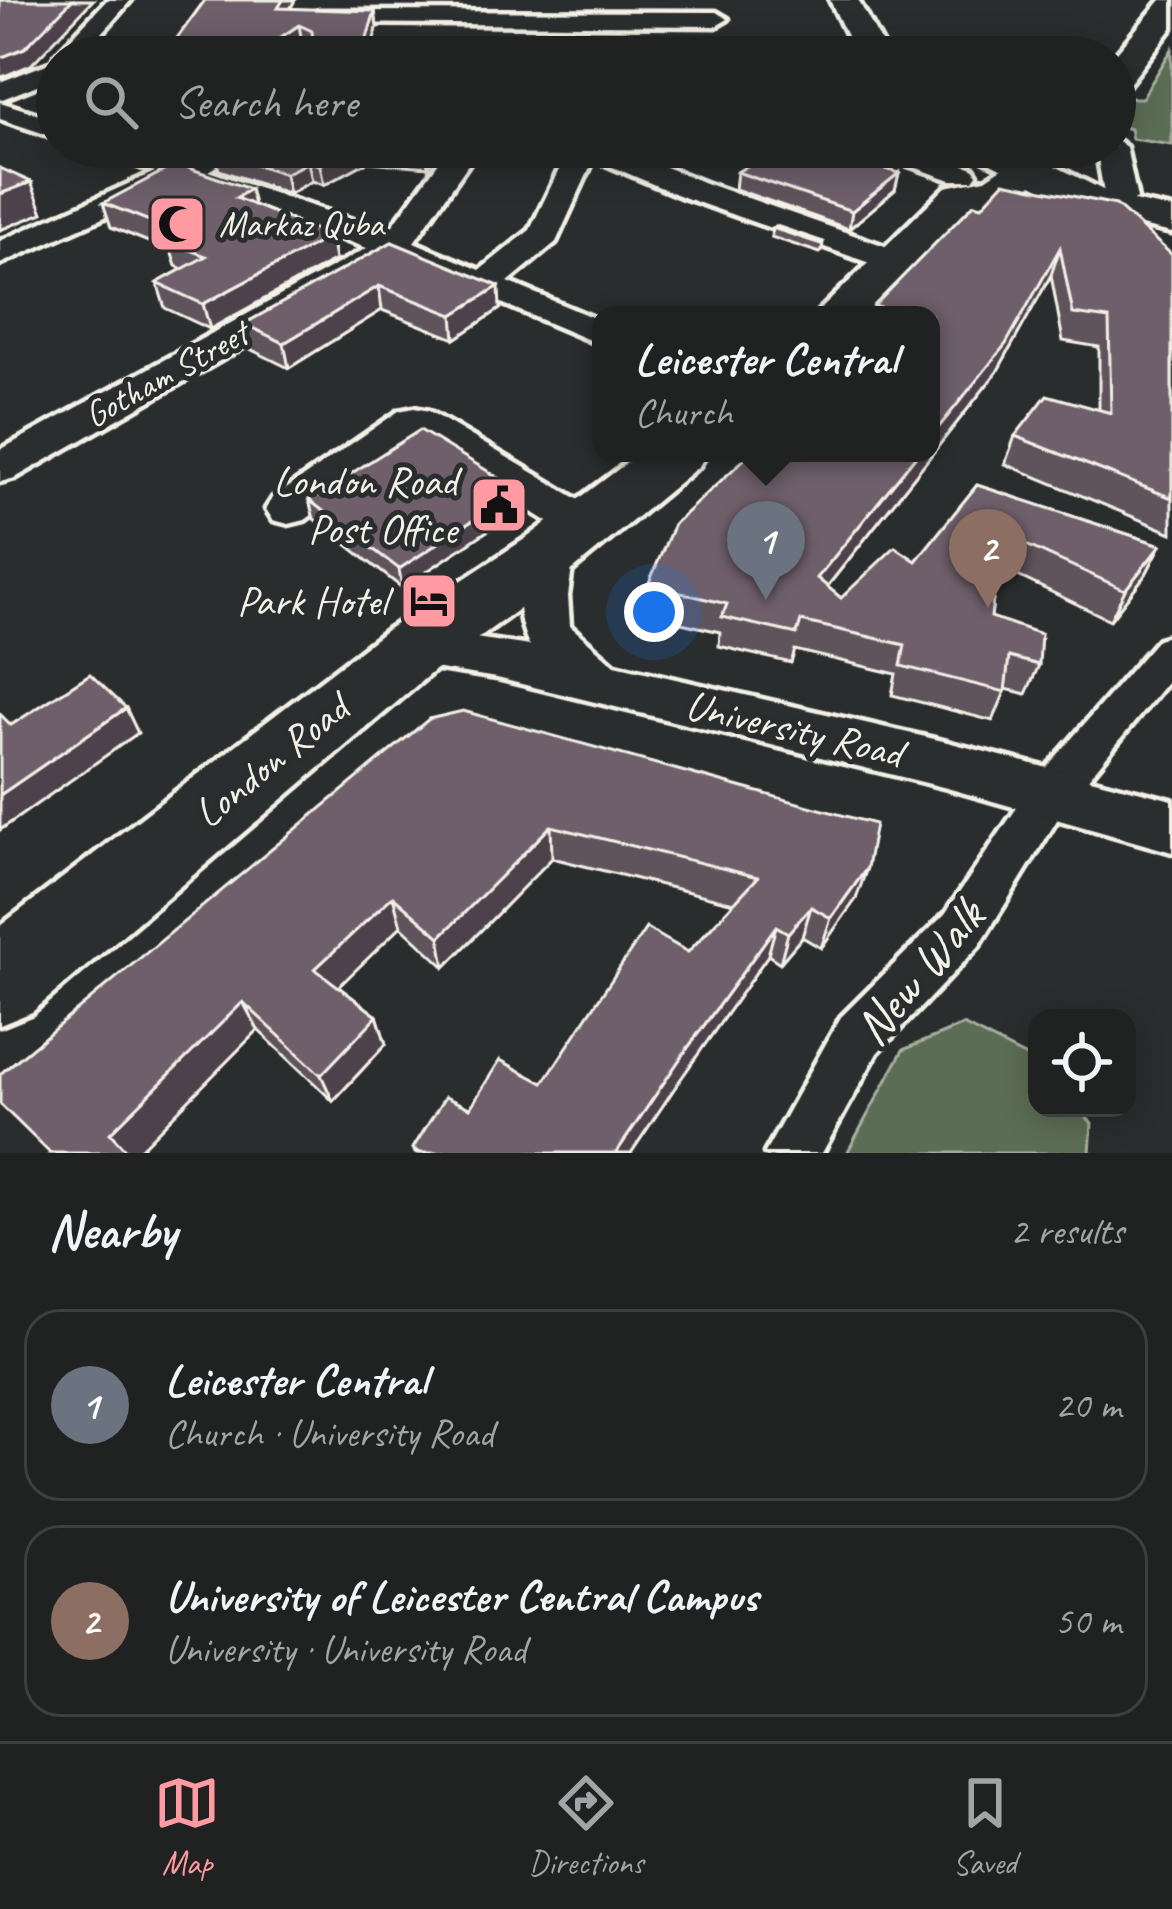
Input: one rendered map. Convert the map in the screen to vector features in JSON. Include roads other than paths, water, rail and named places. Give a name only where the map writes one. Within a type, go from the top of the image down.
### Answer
[{"type":"main road","points":[[1136,52],[1172,8]]},
{"type":"main road","points":[[848,306],[893,260],[1000,168]]},
{"type":"main road","points":[[1012,168],[1044,194],[1148,214]]},
{"type":"main road","name":"London Road","points":[[6,965],[413,648],[569,539],[667,462]]},
{"type":"street","points":[[87,36],[120,0]]},
{"type":"street","points":[[844,0],[862,36]]},
{"type":"street","points":[[310,36],[323,9],[719,19]]},
{"type":"street","points":[[0,92],[36,77]]},
{"type":"street","points":[[0,110],[36,122]]},
{"type":"street","points":[[174,168],[394,246],[592,330]]},
{"type":"street","points":[[0,254],[194,168]]},
{"type":"street","points":[[394,246],[450,168]]},
{"type":"street","points":[[484,284],[544,235],[578,168]]},
{"type":"street","points":[[640,168],[893,260]]},
{"type":"street","points":[[1123,168],[1148,214]]},
{"type":"street","name":"Gotham Street","points":[[0,468],[394,246]]},
{"type":"street","points":[[289,509],[414,420],[569,539],[539,608],[542,622],[562,655],[604,684]]},
{"type":"street","name":"University Road","points":[[413,648],[496,658],[947,765],[1172,826]]},
{"type":"street","name":"New Walk","points":[[792,1153],[859,1035],[962,929],[1050,794],[1172,650]]},
{"type":"place","name":"Markaz Quba","points":[[177,224]]},
{"type":"place","name":"London Road Post Office","points":[[499,505]]},
{"type":"place","name":"Leicester Central","points":[[766,600]]},
{"type":"place","name":"Park Hotel","points":[[429,601]]},
{"type":"place","name":"University of Leicester Central Campus","points":[[988,608]]}]
